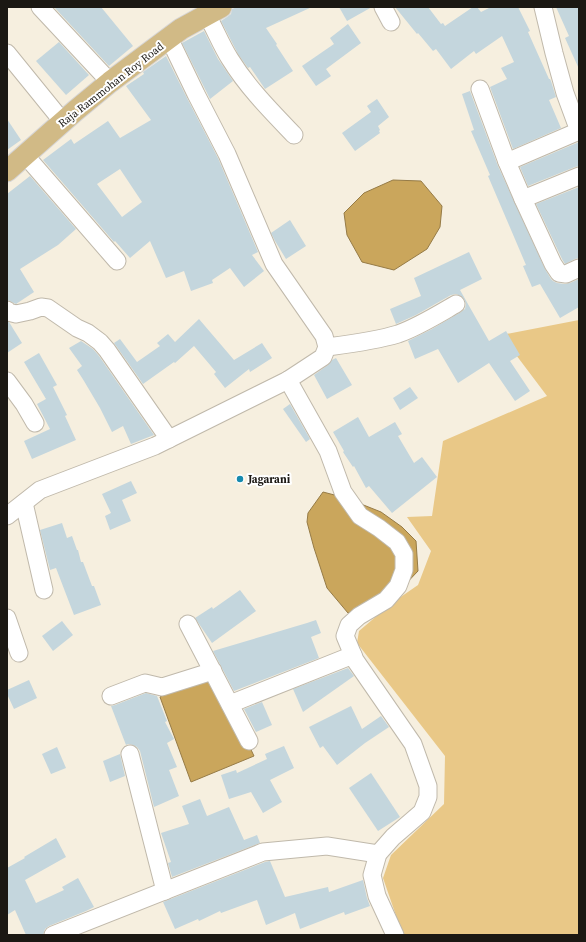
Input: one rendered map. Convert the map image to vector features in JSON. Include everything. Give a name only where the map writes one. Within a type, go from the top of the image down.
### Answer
[{"type":"main road","name":"Raja Rammohan Roy Road","points":[[7,171],[110,82],[181,29],[214,11]]},
{"type":"street","points":[[40,7],[110,82]]},
{"type":"street","points":[[383,7],[391,22]]},
{"type":"street","points":[[507,162],[579,131],[565,93],[542,7]]},
{"type":"street","points":[[214,11],[229,58],[242,78],[260,100],[294,135]]},
{"type":"street","points":[[7,516],[40,490],[155,446],[288,380],[322,357],[327,347],[324,336],[274,264],[227,154],[169,38]]},
{"type":"street","points":[[7,53],[63,122]]},
{"type":"street","points":[[480,89],[507,162],[553,264],[559,274],[566,274],[579,268]]},
{"type":"street","points":[[25,155],[117,262]]},
{"type":"street","points":[[523,199],[579,176]]},
{"type":"street","points":[[327,347],[398,334],[456,304]]},
{"type":"street","points":[[7,310],[16,314],[41,307],[48,308],[100,342],[169,439]]},
{"type":"street","points":[[288,380],[328,451],[343,492],[360,516],[379,528],[396,542],[404,554],[404,570],[398,586],[386,600],[359,616],[349,625],[345,636],[355,660],[413,744],[428,786],[428,797],[422,812],[393,837],[378,854],[372,875],[377,896],[394,935]]},
{"type":"street","points":[[7,381],[24,404],[35,423]]},
{"type":"street","points":[[24,503],[44,590]]},
{"type":"street","points":[[7,618],[19,653]]},
{"type":"street","points":[[188,624],[249,742]]},
{"type":"street","points":[[230,704],[353,655]]},
{"type":"street","points":[[112,696],[145,683],[162,687],[213,671]]},
{"type":"street","points":[[130,754],[165,891]]},
{"type":"street","points":[[53,935],[263,852],[327,846],[378,854]]},
{"type":"shaded area","points":[[393,180],[421,181],[442,206],[440,227],[427,249],[394,270],[362,262],[347,235],[344,213],[364,193]]},
{"type":"shaded area","points":[[579,320],[579,935],[405,935],[401,930],[383,878],[391,855],[444,804],[445,756],[357,643],[359,631],[392,603],[418,585],[431,551],[407,517],[432,516],[443,441],[547,396],[501,335]]},
{"type":"shaded area","points":[[323,492],[346,498],[381,512],[402,527],[416,541],[418,571],[398,592],[348,613],[327,588],[307,522],[308,513]]},
{"type":"shaded area","points":[[197,674],[212,680],[225,695],[254,756],[191,782],[160,697]]},
{"type":"building","points":[[54,7],[101,7],[133,46],[109,66]]},
{"type":"building","points":[[237,7],[312,7],[266,28],[293,71],[265,89],[250,67],[248,68],[238,54],[221,21],[231,14],[232,9]]},
{"type":"building","points":[[339,7],[372,7],[347,21]]},
{"type":"building","points":[[395,7],[428,7],[441,24],[443,23],[445,26],[473,7],[477,7],[481,12],[491,7],[518,7],[551,81],[556,97],[549,100],[561,128],[513,149],[490,87],[507,79],[501,68],[514,62],[502,36],[476,54],[474,51],[451,69],[436,49],[433,51]]},
{"type":"building","points":[[556,7],[579,7],[579,69],[565,38],[569,36]]},
{"type":"building","points":[[348,24],[361,43],[326,69],[331,76],[316,86],[302,66],[334,44],[330,38]]},
{"type":"building","points":[[204,31],[218,59],[233,81],[210,99],[182,43]]},
{"type":"building","points":[[59,42],[89,75],[66,95],[36,61]]},
{"type":"building","points":[[166,56],[218,158],[258,252],[252,255],[264,271],[244,287],[230,268],[212,280],[213,283],[191,291],[184,271],[166,278],[150,241],[130,258],[115,241],[114,242],[43,160],[71,139],[74,144],[108,121],[120,138],[151,120],[126,86],[144,74],[143,72]],"holes":[[[120,169],[142,202],[122,217],[97,184]]]},
{"type":"building","points":[[470,91],[498,166],[545,269],[551,279],[557,283],[565,284],[579,279],[579,307],[560,318],[540,284],[532,287],[523,266],[526,265],[488,176],[490,175],[471,131],[474,130],[462,94]]},
{"type":"building","points":[[377,99],[389,117],[378,126],[380,133],[355,151],[342,133],[371,112],[367,106]]},
{"type":"building","points":[[7,119],[21,140],[7,150]]},
{"type":"building","points":[[579,142],[579,166],[528,186],[520,167]]},
{"type":"building","points":[[30,176],[76,229],[58,245],[20,269],[34,292],[16,304],[7,300],[7,194]]},
{"type":"building","points":[[579,187],[579,258],[565,264],[536,204]]},
{"type":"building","points":[[290,220],[306,246],[286,259],[271,233]]},
{"type":"building","points":[[469,252],[482,279],[460,290],[489,341],[506,331],[520,355],[510,361],[530,391],[515,401],[489,363],[458,383],[438,349],[415,359],[408,341],[432,329],[465,309],[466,304],[461,296],[456,294],[451,295],[416,315],[396,324],[390,309],[421,296],[414,278]]},
{"type":"building","points":[[199,319],[234,360],[262,343],[272,358],[250,372],[249,369],[225,388],[214,374],[216,372],[194,346],[175,363],[174,362],[143,384],[114,343],[120,339],[137,362],[160,346],[157,343],[168,334],[175,342]]},
{"type":"building","points":[[7,322],[9,322],[22,343],[7,353]]},
{"type":"building","points":[[81,341],[93,349],[99,356],[154,435],[131,444],[123,426],[112,432],[100,408],[77,370],[82,366],[69,348]]},
{"type":"building","points":[[39,353],[57,385],[53,387],[67,415],[65,416],[76,440],[32,459],[24,441],[50,429],[37,404],[46,399],[24,362]]},
{"type":"building","points":[[336,358],[352,385],[327,399],[314,375]]},
{"type":"building","points":[[410,387],[418,398],[400,410],[393,398]]},
{"type":"building","points":[[290,404],[310,439],[306,442],[283,409]]},
{"type":"building","points":[[358,417],[369,437],[395,422],[402,434],[398,436],[414,463],[422,457],[437,477],[392,513],[369,486],[366,488],[354,466],[353,467],[343,452],[344,451],[333,432]]},
{"type":"building","points":[[131,481],[137,493],[122,500],[131,521],[110,530],[105,516],[111,513],[102,494]]},
{"type":"building","points":[[62,523],[67,538],[72,536],[81,562],[83,562],[101,605],[74,615],[56,568],[50,570],[40,530]]},
{"type":"building","points":[[240,590],[256,611],[212,643],[195,618],[212,607],[213,609]]},
{"type":"building","points":[[316,620],[321,633],[311,637],[319,658],[234,691],[213,651]]},
{"type":"building","points":[[62,621],[73,635],[53,651],[42,636]]},
{"type":"building","points":[[348,668],[354,676],[303,712],[293,689]]},
{"type":"building","points":[[29,680],[37,698],[14,709],[7,694],[7,690]]},
{"type":"building","points":[[146,693],[157,696],[167,721],[165,722],[174,739],[167,743],[177,767],[169,770],[179,796],[154,807],[140,751],[133,745],[126,745],[111,706]]},
{"type":"building","points":[[262,702],[272,725],[256,732],[244,709]]},
{"type":"building","points":[[351,706],[362,729],[381,716],[389,727],[365,743],[337,765],[323,746],[320,748],[309,727]]},
{"type":"building","points":[[284,746],[294,768],[270,780],[282,802],[263,813],[251,792],[229,799],[221,775],[236,770],[237,773],[267,759],[265,754]]},
{"type":"building","points":[[57,747],[66,768],[51,774],[42,754]]},
{"type":"building","points":[[120,754],[125,776],[110,782],[103,761]]},
{"type":"building","points":[[371,773],[400,817],[378,831],[349,788]]},
{"type":"building","points":[[200,799],[207,816],[229,807],[244,840],[257,835],[260,843],[172,877],[168,863],[171,862],[161,833],[189,824],[182,806]]},
{"type":"building","points":[[56,838],[66,857],[25,880],[36,903],[64,890],[62,887],[78,878],[94,907],[49,926],[45,929],[43,935],[26,935],[15,910],[7,915],[7,868]]},
{"type":"building","points":[[270,861],[285,897],[328,887],[329,892],[363,880],[370,906],[345,915],[344,912],[300,929],[295,913],[266,925],[257,900],[221,913],[220,911],[199,921],[198,919],[175,929],[163,902]]},
{"type":"place","name":"Jagarani","points":[[240,479]]}]
